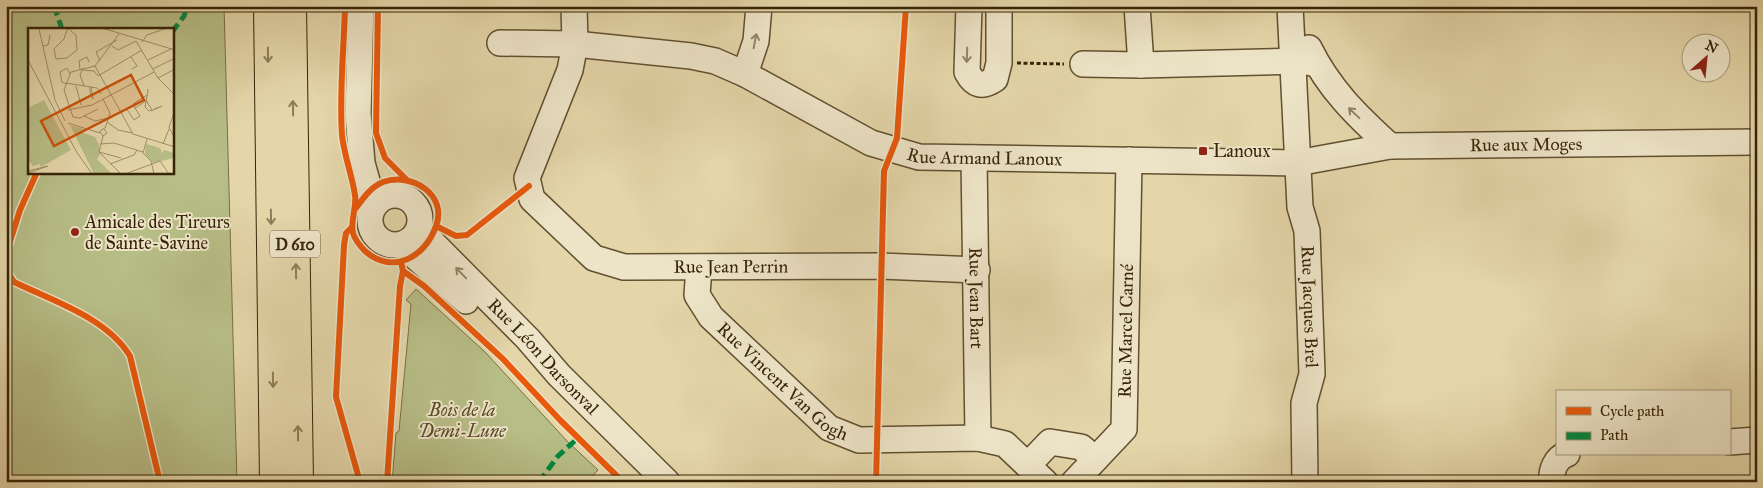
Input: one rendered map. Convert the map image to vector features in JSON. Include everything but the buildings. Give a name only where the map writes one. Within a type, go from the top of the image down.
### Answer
[{"type":"highway","name":"D 610","points":[[268,6],[274,482]]},
{"type":"highway","name":"D 610","points":[[292,6],[299,482]]},
{"type":"street","points":[[362,6],[358,114],[362,163],[374,206],[370,222],[377,238],[384,243],[410,237],[420,214],[417,206],[412,201],[398,195],[374,165],[362,146]]},
{"type":"street","points":[[574,6],[575,44]]},
{"type":"street","points":[[745,74],[756,42],[759,6]]},
{"type":"street","points":[[969,6],[966,72],[972,80],[980,85],[988,84],[995,79],[999,63],[999,6]]},
{"type":"street","points":[[1137,6],[1141,65]]},
{"type":"street","points":[[1290,6],[1317,64],[1348,107],[1390,146]]},
{"type":"street","name":"Rue Jacques Brel","points":[[1290,6],[1291,61],[1300,207],[1307,231],[1312,374],[1304,403],[1305,482]]},
{"type":"street","name":"Rue Armand Lanoux","points":[[500,43],[575,44],[692,56],[715,61],[745,74],[871,143],[919,157],[1297,163]]},
{"type":"street","name":"Rue Jean Perrin","points":[[575,44],[570,70],[527,178],[532,199],[594,258],[624,267],[881,266],[977,270]]},
{"type":"street","points":[[1084,64],[1141,65],[1291,61],[1317,64]]},
{"type":"street","name":"Rue aux Moges","points":[[1297,163],[1390,146],[1757,142]]},
{"type":"street","name":"Rue Jean Bart","points":[[974,158],[978,438]]},
{"type":"street","name":"Rue Marcel Carné","points":[[1074,482],[1124,428],[1129,160]]},
{"type":"street","points":[[374,206],[384,197],[398,195]]},
{"type":"street","name":"Rue Léon Darsonval","points":[[410,237],[445,282],[522,354],[565,402],[646,482]]},
{"type":"street","name":"Rue Léon Darsonval","points":[[410,237],[528,339],[559,376],[668,482]]},
{"type":"street","name":"Rue Vincent Van Gogh","points":[[699,268],[697,295],[710,317],[829,428],[859,440],[978,438],[1006,444],[1036,473]]},
{"type":"street","points":[[1730,442],[1757,440]]},
{"type":"street","points":[[1036,473],[1050,442],[1081,447],[1095,459]]},
{"type":"street","points":[[1552,482],[1552,473],[1556,462],[1564,456]]},
{"type":"path","points":[[999,63],[1084,64]]},
{"type":"green space","points":[[6,6],[224,6],[237,482],[6,482]]},
{"type":"green space","name":"Bois de la Demi-Lune","points":[[416,289],[485,352],[567,441],[598,470],[587,482],[392,482],[396,433],[399,431],[411,304],[406,300]]},
{"type":"marked path","points":[[54,6],[62,28]]},
{"type":"marked path","points":[[174,29],[184,16],[187,6]]},
{"type":"marked path","points":[[539,482],[558,456],[578,438]]},
{"type":"cycle path","points":[[345,6],[341,119],[343,142],[355,195],[352,223],[354,236],[363,249],[375,258],[386,262],[407,260],[424,247],[431,237],[438,215],[437,205],[432,196],[416,183],[405,180],[394,180],[379,184],[368,193],[356,208]]},
{"type":"cycle path","points":[[378,6],[376,133],[385,158],[406,179]]},
{"type":"cycle path","points":[[876,482],[884,171],[897,138],[906,6]]},
{"type":"cycle path","points":[[6,254],[20,210],[36,174]]},
{"type":"cycle path","points":[[436,226],[456,236],[467,235],[529,186]]},
{"type":"cycle path","points":[[352,227],[346,233],[344,245],[336,397],[360,482]]},
{"type":"cycle path","points":[[401,262],[403,271],[424,286],[503,359],[560,420],[623,482]]},
{"type":"cycle path","points":[[6,270],[14,282],[78,312],[108,331],[130,356],[160,482]]},
{"type":"cycle path","points":[[387,482],[400,286],[403,271]]},
{"type":"place","name":"Lanoux","points":[[1203,151]]},
{"type":"place","name":"Amicale des Tireurs de Sainte-Savine","points":[[75,232]]}]
